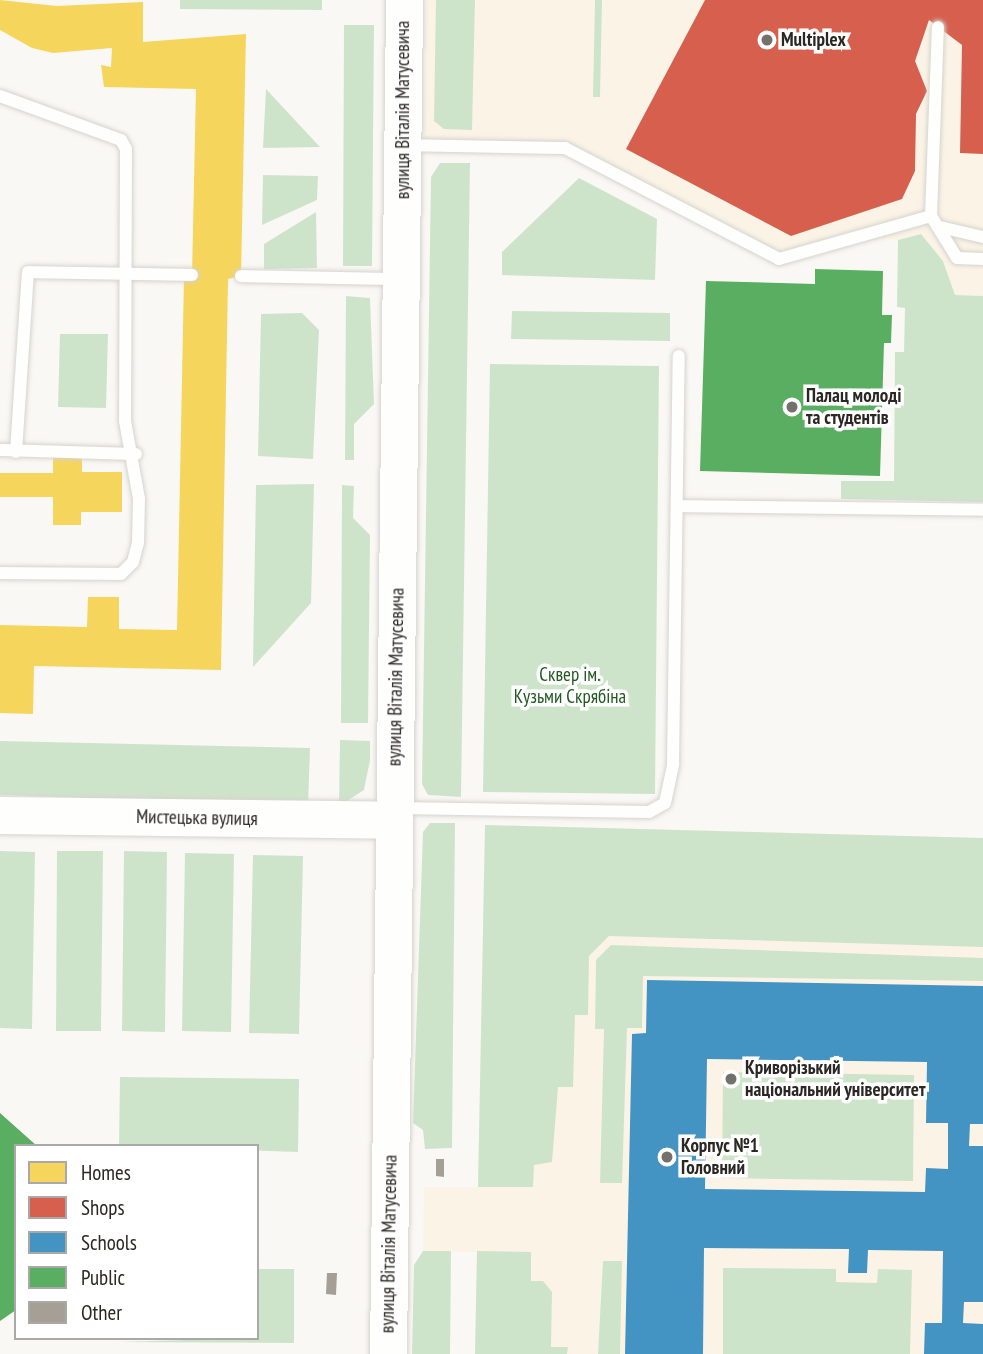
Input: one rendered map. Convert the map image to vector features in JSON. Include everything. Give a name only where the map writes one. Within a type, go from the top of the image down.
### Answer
[{"type":"street","name":"вулиця Віталія Матусевича","points":[[388,1354],[404,0]]},
{"type":"street","name":"Мистецька вулиця","points":[[0,815],[394,814]]},
{"type":"lane","points":[[938,27],[934,221],[957,258],[983,259]]},
{"type":"lane","points":[[0,96],[121,140],[125,421],[135,454],[138,543],[133,562],[121,574],[0,573]]},
{"type":"lane","points":[[403,145],[565,148],[779,259],[934,221],[960,236],[983,237]]},
{"type":"lane","points":[[16,452],[27,272],[192,275]]},
{"type":"lane","points":[[241,276],[401,279]]},
{"type":"lane","points":[[394,814],[649,811],[665,803],[673,764],[679,356]]},
{"type":"lane","points":[[0,450],[135,454]]},
{"type":"lane","points":[[677,506],[983,510]]},
{"type":"shaded area","points":[[426,0],[983,0],[983,296],[955,295],[943,261],[921,234],[898,240],[855,237],[779,259],[565,148],[424,146]]},
{"type":"shaded area","name":"Криворізький національний університет","points":[[485,825],[983,838],[983,1354],[475,1354],[477,1252],[423,1251],[424,1187],[478,1187]]},
{"type":"green space","points":[[180,0],[322,0],[322,10],[180,9]]},
{"type":"green space","points":[[436,0],[475,0],[472,130],[444,129],[434,121]]},
{"type":"green space","points":[[595,0],[602,0],[600,97],[593,97]]},
{"type":"green space","points":[[344,25],[374,25],[372,266],[343,266]]},
{"type":"green space","points":[[266,89],[320,147],[263,148]]},
{"type":"green space","points":[[440,163],[470,163],[461,797],[428,795],[422,784],[431,177]]},
{"type":"green space","points":[[263,175],[318,176],[317,200],[262,225]]},
{"type":"green space","points":[[579,178],[657,219],[655,280],[502,275],[502,252]]},
{"type":"green space","points":[[316,212],[317,268],[264,269],[264,244]]},
{"type":"green space","points":[[921,234],[943,261],[955,295],[983,296],[983,502],[841,499],[841,481],[894,481],[895,352],[904,352],[905,308],[897,307],[898,240]]},
{"type":"green space","points":[[346,296],[370,298],[374,404],[354,424],[354,460],[345,460]]},
{"type":"green space","points":[[512,311],[670,313],[670,341],[511,339]]},
{"type":"green space","points":[[302,313],[319,330],[313,459],[258,456],[261,314]]},
{"type":"green space","points":[[60,334],[108,334],[106,408],[58,407]]},
{"type":"green space","name":"Сквер ім. Кузьми Скрябіна","points":[[490,364],[659,366],[655,794],[483,792]]},
{"type":"green space","points":[[314,484],[311,603],[253,667],[256,485]]},
{"type":"green space","points":[[342,485],[354,486],[353,518],[370,535],[368,723],[341,723]]},
{"type":"green space","points":[[340,740],[370,741],[370,760],[364,790],[339,806]]},
{"type":"green space","points":[[0,741],[310,748],[308,805],[0,795]]},
{"type":"green space","points":[[430,823],[455,823],[452,1148],[425,1149],[423,1130],[413,1123],[423,832]]},
{"type":"green space","points":[[485,825],[983,838],[983,947],[609,936],[589,956],[588,1015],[575,1015],[573,1087],[558,1087],[552,1162],[534,1165],[533,1187],[478,1187]]},
{"type":"green space","points":[[0,851],[35,852],[32,1029],[0,1028]]},
{"type":"green space","points":[[57,851],[103,851],[101,1031],[56,1031]]},
{"type":"green space","points":[[124,851],[167,852],[165,1032],[122,1031]]},
{"type":"green space","points":[[185,853],[234,854],[231,1032],[182,1031]]},
{"type":"green space","points":[[253,855],[303,856],[299,1034],[249,1033]]},
{"type":"green space","points":[[611,945],[983,958],[983,981],[643,976],[642,1028],[627,1028],[622,1183],[600,1183],[604,1029],[595,1029],[596,960]]},
{"type":"green space","points":[[723,1072],[914,1075],[913,1181],[722,1178]]},
{"type":"green space","points":[[120,1077],[299,1079],[298,1152],[259,1151],[259,1144],[119,1144]]},
{"type":"green space","points":[[423,1251],[451,1251],[450,1354],[412,1354],[414,1265]]},
{"type":"green space","points":[[477,1251],[531,1252],[531,1281],[543,1281],[552,1292],[551,1347],[568,1347],[567,1354],[475,1354]]},
{"type":"green space","points":[[603,1261],[622,1261],[620,1354],[598,1354]]},
{"type":"green space","points":[[723,1268],[836,1269],[836,1282],[877,1283],[878,1269],[912,1270],[910,1354],[723,1354]]},
{"type":"green space","points":[[259,1269],[294,1269],[294,1343],[117,1342],[259,1340]]},
{"type":"building: Homes","points":[[0,0],[57,6],[143,2],[143,42],[246,34],[241,276],[228,279],[221,670],[34,666],[33,714],[0,713],[0,625],[87,627],[88,597],[119,597],[119,629],[177,630],[184,278],[192,275],[196,89],[104,87],[101,65],[111,67],[112,48],[53,53],[32,48],[0,30]]},
{"type":"building: Homes","points":[[53,456],[82,456],[82,472],[122,472],[122,512],[81,512],[81,525],[53,525],[53,497],[0,497],[0,473],[53,473]]},
{"type":"building: Shops","points":[[705,0],[983,0],[983,154],[960,153],[962,45],[929,20],[915,61],[927,91],[916,114],[915,171],[902,199],[791,236],[626,149]]},
{"type":"building: Schools","name":"Корпус №1 Головний","points":[[647,980],[983,986],[983,1124],[970,1124],[969,1146],[983,1146],[983,1302],[964,1302],[963,1323],[983,1324],[983,1354],[924,1354],[925,1323],[942,1323],[943,1251],[868,1250],[867,1273],[848,1273],[849,1249],[704,1248],[703,1354],[625,1354],[632,1034],[646,1033]],"holes":[[[707,1059],[927,1062],[926,1123],[948,1123],[948,1169],[926,1168],[925,1192],[705,1189]]]},
{"type":"building: Public","name":"Палац молоді та студентів","points":[[815,269],[883,271],[882,315],[892,315],[891,343],[884,343],[880,476],[700,471],[706,281],[815,284]]},
{"type":"building: Public","points":[[0,1113],[35,1144],[14,1144],[14,1311],[0,1321]]},
{"type":"building: Other","points":[[436,1159],[444,1159],[444,1177],[436,1176]]},
{"type":"building: Other","points":[[327,1273],[337,1273],[336,1295],[326,1294]]},
{"type":"place","name":"Multiplex","points":[[767,40]]},
{"type":"place","name":"Палац молоді та студентів","points":[[792,407]]},
{"type":"place","name":"Криворізький національний університет","points":[[731,1079]]},
{"type":"place","name":"Корпус №1 Головний","points":[[667,1157]]}]
